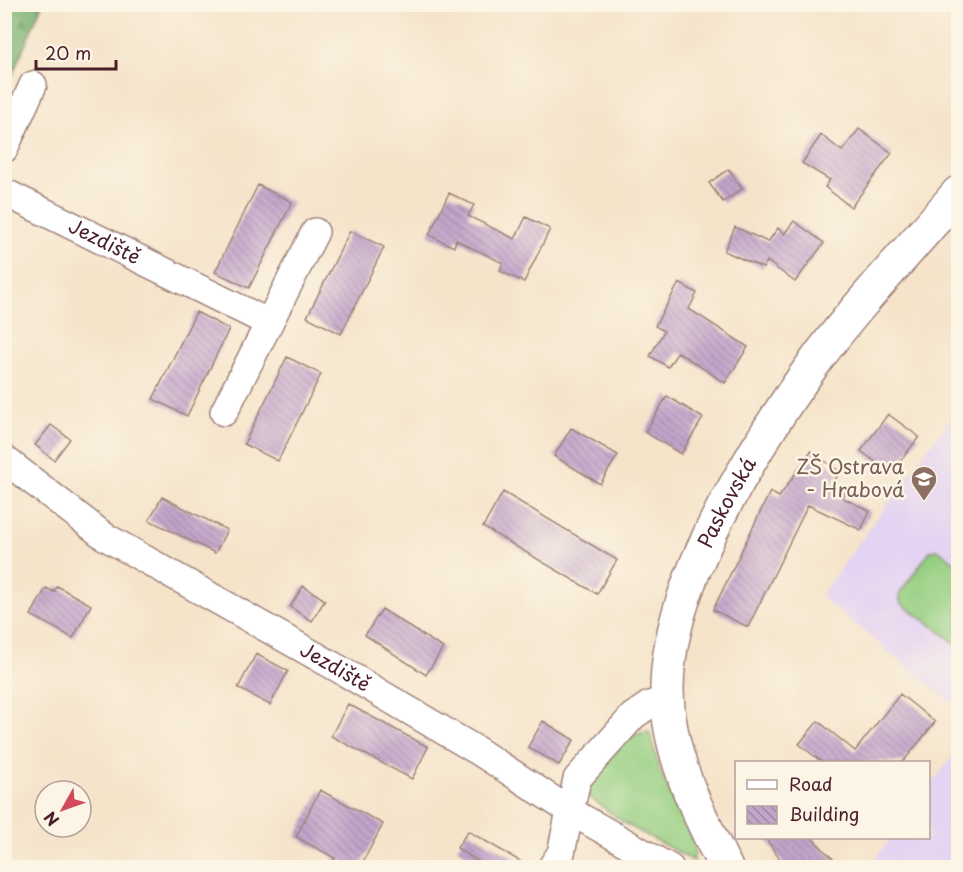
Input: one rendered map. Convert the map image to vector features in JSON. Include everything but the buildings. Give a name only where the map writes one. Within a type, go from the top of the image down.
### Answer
[{"type":"main road","name":"Paskovská","points":[[726,867],[704,825],[673,743],[668,700],[671,645],[681,606],[707,539],[736,485],[779,414],[813,365],[958,193]]},
{"type":"street","points":[[4,149],[33,85]]},
{"type":"street","name":"Jezdiště","points":[[4,192],[269,322]]},
{"type":"street","points":[[224,412],[315,232]]},
{"type":"street","name":"Jezdiště","points":[[4,459],[104,536],[339,669],[478,751],[570,811],[670,867]]},
{"type":"street","points":[[551,867],[561,853],[577,779],[633,716],[649,705],[668,700]]},
{"type":"shaded area","name":"ZŠ Ostrava - Hrabová","points":[[958,408],[958,708],[820,596]]},
{"type":"shaded area","points":[[958,748],[958,867],[868,867],[890,839],[930,839],[930,787]]},
{"type":"green space","points":[[4,5],[42,5],[5,92]]},
{"type":"green space","points":[[939,550],[958,565],[958,645],[900,602],[900,593],[930,551]]},
{"type":"green space","points":[[649,731],[660,771],[695,846],[694,861],[626,824],[584,793],[594,774],[631,736]]},
{"type":"waterway","points":[[4,18],[10,4]]},
{"type":"place","name":"ZŠ Ostrava - Hrabová","points":[[924,502]]}]
